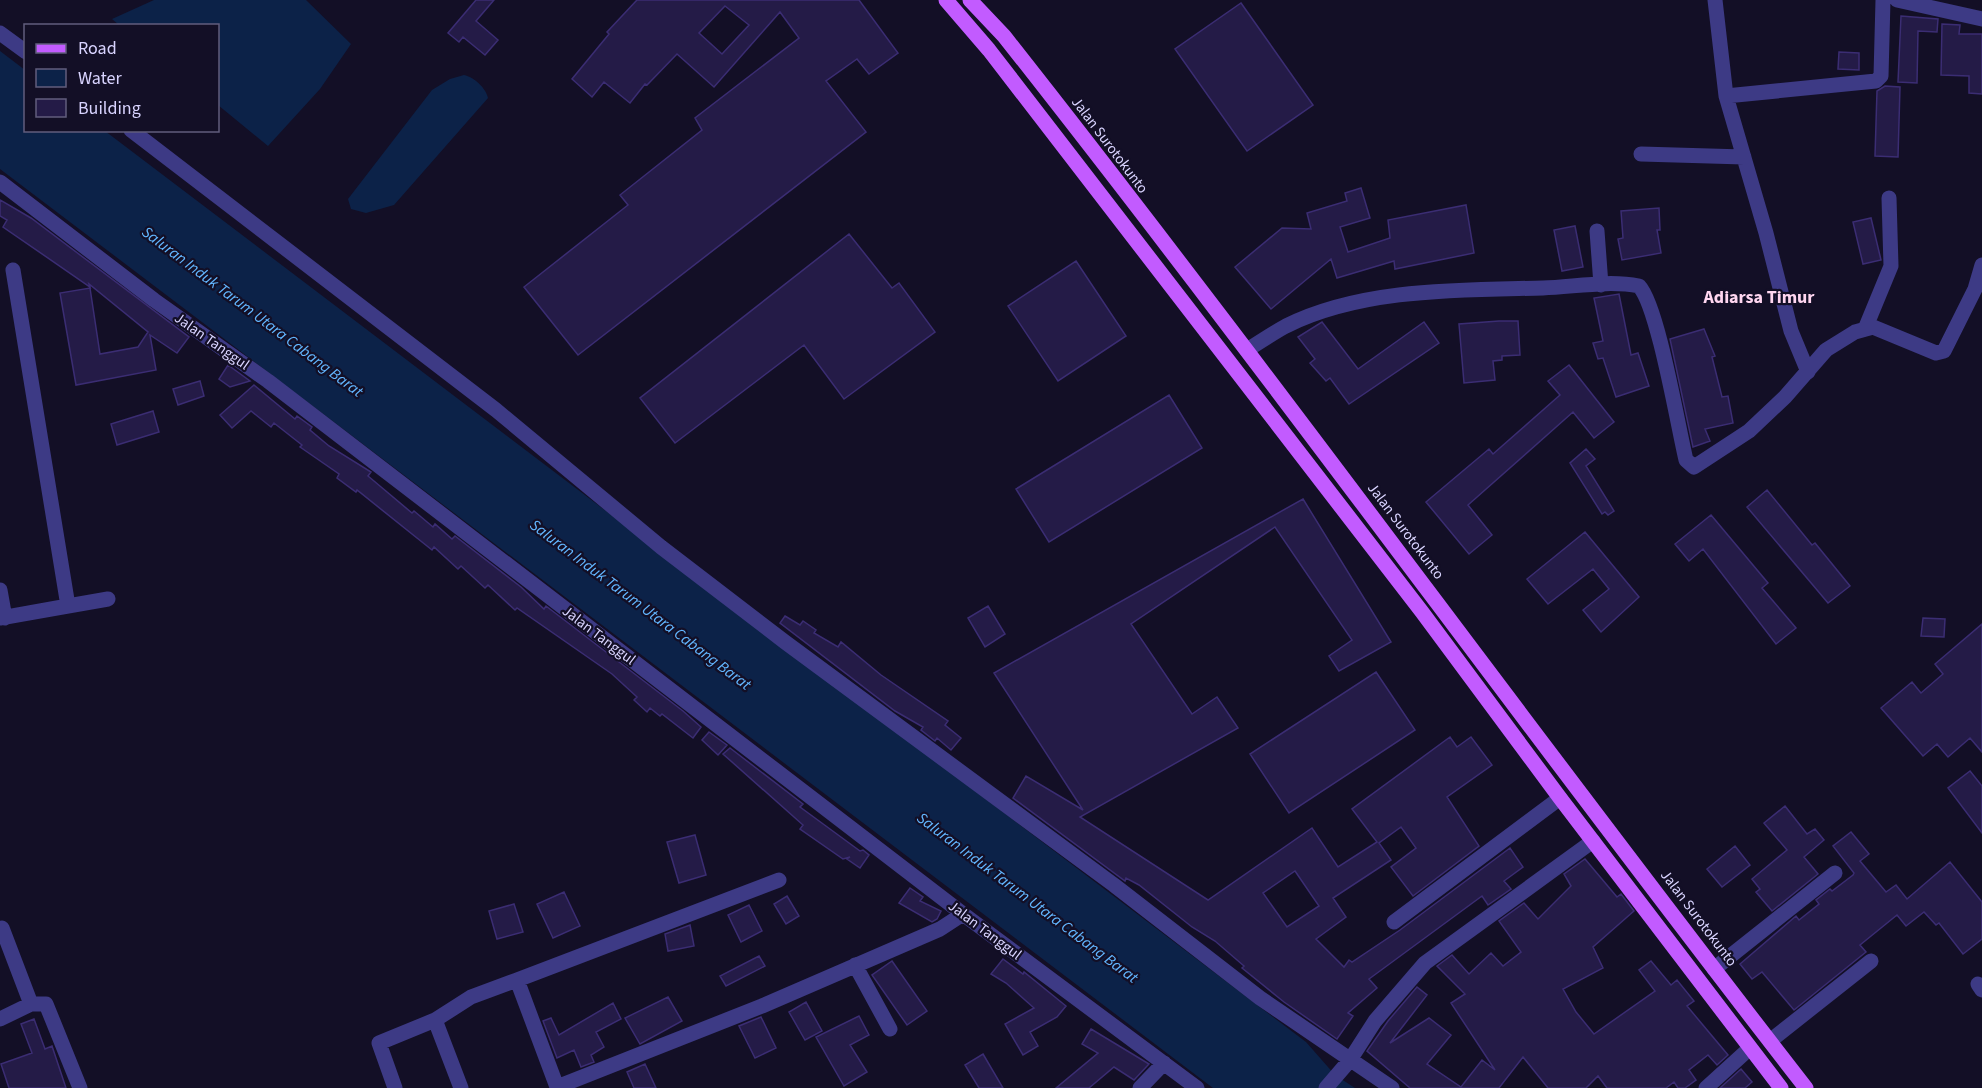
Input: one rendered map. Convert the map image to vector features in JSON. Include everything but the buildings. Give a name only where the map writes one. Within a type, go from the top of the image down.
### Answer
[{"type":"main road","points":[[946,0],[988,50],[1171,285],[1422,612],[1560,798],[1781,1088]]},
{"type":"main road","name":"Jalan Surotokunto","points":[[970,0],[1004,36],[1247,350],[1806,1088]]},
{"type":"main road","points":[[1730,1020],[1745,1008]]},
{"type":"street","points":[[1715,0],[1726,96],[1791,331],[1808,372]]},
{"type":"street","points":[[1726,96],[1876,81],[1881,76],[1882,0]]},
{"type":"street","points":[[1897,0],[1982,19]]},
{"type":"street","points":[[0,33],[24,51]]},
{"type":"street","points":[[134,132],[496,410],[679,561],[1114,885],[1260,998],[1392,1088]]},
{"type":"street","points":[[1641,154],[1744,157]]},
{"type":"street","name":"Jalan Tanggul","points":[[0,182],[154,300],[268,381],[963,914],[1197,1088]]},
{"type":"street","points":[[1865,329],[1891,266],[1889,198]]},
{"type":"street","points":[[1597,231],[1601,285]]},
{"type":"street","points":[[1247,350],[1287,326],[1322,312],[1377,300],[1425,292],[1633,285],[1644,291],[1656,325],[1686,460],[1691,466],[1698,466],[1749,431],[1808,372],[1826,350],[1844,337],[1865,329],[1880,329],[1940,353],[1947,349],[1979,290],[1982,265]]},
{"type":"street","points":[[14,270],[68,606]]},
{"type":"street","points":[[0,590],[2,618],[108,599]]},
{"type":"street","points":[[1394,922],[1560,798]]},
{"type":"street","points":[[1326,1088],[1350,1060],[1376,1021],[1425,963],[1593,841]]},
{"type":"street","points":[[1714,969],[1835,873]]},
{"type":"street","points":[[395,1088],[379,1043],[435,1020],[471,997],[779,880]]},
{"type":"street","points":[[517,980],[556,1088],[762,1005],[940,929],[963,914]]},
{"type":"street","points":[[2,928],[31,1005]]},
{"type":"street","points":[[1770,1041],[1870,961]]},
{"type":"street","points":[[855,965],[890,1029]]},
{"type":"street","points":[[0,1019],[31,1005],[46,1004],[80,1088]]},
{"type":"street","points":[[435,1020],[461,1088]]},
{"type":"street","points":[[1706,1088],[1749,1048]]},
{"type":"street","points":[[1140,1088],[1164,1063]]},
{"type":"water","points":[[154,0],[306,0],[351,44],[320,89],[268,146],[219,106],[219,24],[118,24],[112,19]]},
{"type":"water","name":"Saluran Induk Tarum Utara Cabang Barat","points":[[0,51],[24,69],[24,132],[106,132],[1306,1042],[1335,1075],[1355,1088],[1213,1088],[0,169]]},
{"type":"water","points":[[464,75],[479,84],[485,90],[488,98],[394,205],[366,213],[351,209],[348,199],[432,90],[450,79]]},
{"type":"district","name":"Adiarsa Timur","points":[[1759,297]]}]
